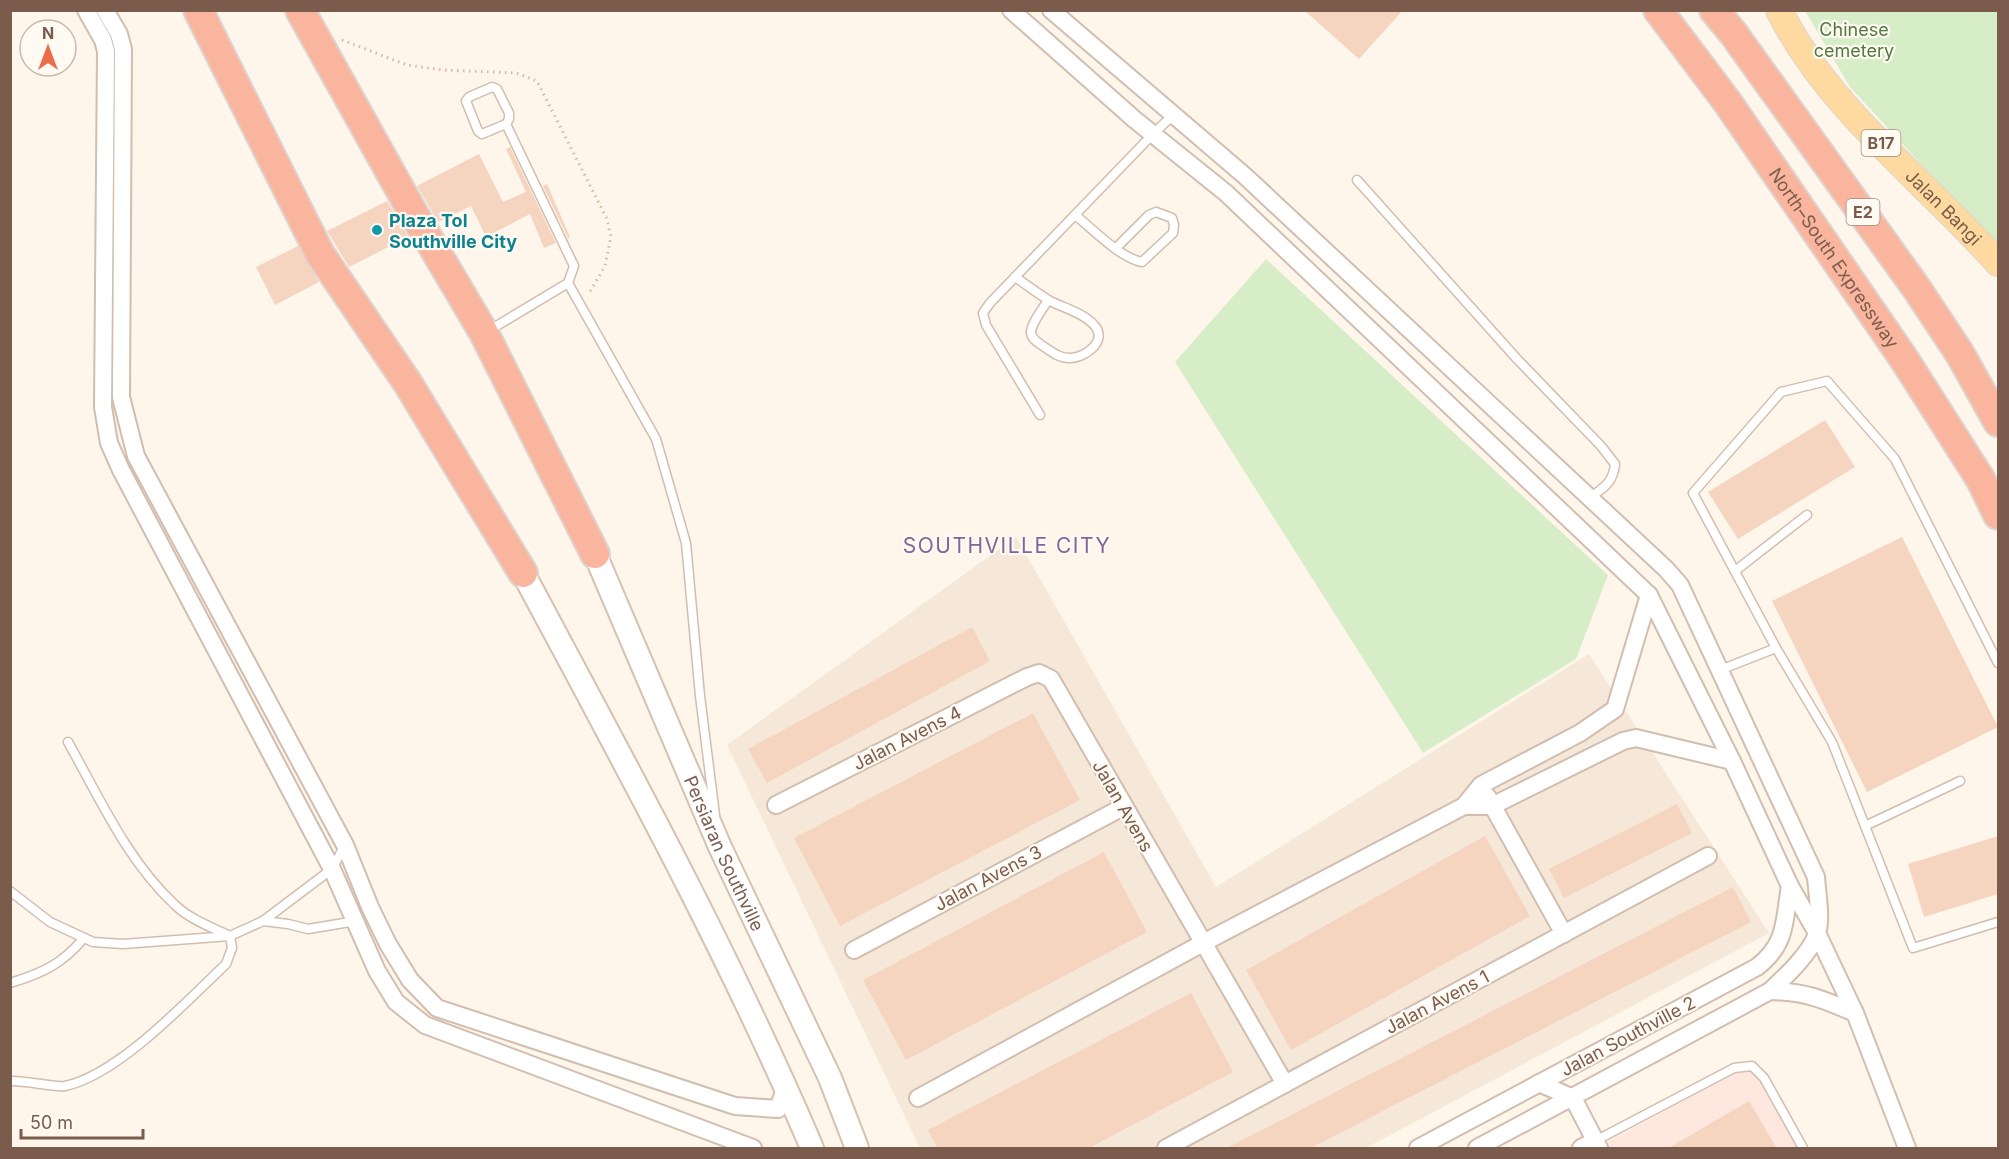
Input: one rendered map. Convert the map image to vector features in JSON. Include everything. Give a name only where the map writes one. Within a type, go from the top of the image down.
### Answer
[{"type":"highway","points":[[198,10],[320,254],[407,382],[523,573]]},
{"type":"highway","points":[[300,10],[412,211],[484,333],[595,554]]},
{"type":"highway","name":"North–South Expressway","points":[[1658,10],[1728,103],[1904,358],[1981,480],[1998,514]]},
{"type":"highway","name":"E2","points":[[1714,10],[1747,52],[1917,289],[1960,354],[1998,422]]},
{"type":"main road","name":"Jalan Bangi","points":[[1779,10],[1787,27],[1821,79],[1854,117],[1966,227],[1998,263]]},
{"type":"main road","name":"Persiaran Southville","points":[[595,554],[720,847],[830,1078],[857,1149]]},
{"type":"main road","points":[[523,573],[657,824],[786,1086],[812,1149]]},
{"type":"street","points":[[86,10],[106,51],[103,407],[109,443],[121,470],[332,869],[377,971],[396,1002],[425,1025],[753,1149]]},
{"type":"street","points":[[105,10],[123,49],[121,398],[129,435],[136,456],[345,846],[370,907],[388,944],[410,980],[437,1008],[735,1106],[778,1109],[786,1086]]},
{"type":"street","points":[[1011,10],[1152,135],[1226,194],[1650,595],[1732,761],[1790,886],[1817,933],[1855,1013],[1907,1149]]},
{"type":"street","points":[[1051,10],[1172,116],[1245,176],[1666,569],[1680,585],[1816,877],[1817,933]]},
{"type":"street","points":[[918,1098],[1203,943],[1464,806],[1481,785],[1580,733],[1615,709],[1650,595]]},
{"type":"street","name":"Jalan Avens 4","points":[[776,806],[1026,677],[1039,673]]},
{"type":"street","name":"Jalan Avens","points":[[1039,673],[1051,679],[1285,1084]]},
{"type":"street","points":[[1580,733],[1594,756]]},
{"type":"street","points":[[1464,806],[1492,806],[1623,741],[1636,738],[1732,761]]},
{"type":"street","points":[[1527,759],[1541,782]]},
{"type":"street","points":[[1481,785],[1564,934]]},
{"type":"street","name":"Jalan Avens 3","points":[[854,950],[1123,807]]},
{"type":"street","name":"Jalan Avens 1","points":[[1166,1149],[1708,856]]},
{"type":"street","name":"Jalan Southville 2","points":[[1418,1149],[1757,967],[1771,957],[1781,940],[1790,886]]},
{"type":"street","name":"Jalan Southville 2","points":[[1477,1149],[1770,991],[1798,964],[1817,933]]},
{"type":"street","points":[[1770,991],[1815,996],[1855,1013]]},
{"type":"street","points":[[1539,1083],[1573,1098],[1592,1146]]},
{"type":"lane","points":[[487,88],[497,89],[509,113],[510,119],[506,124],[482,134],[478,131],[466,101],[487,88]]},
{"type":"lane","points":[[1040,415],[986,325],[983,313],[1075,214],[1172,116]]},
{"type":"lane","points":[[484,333],[568,283],[574,266],[506,124]]},
{"type":"lane","points":[[1357,180],[1517,359],[1601,446],[1615,465],[1614,476],[1590,498]]},
{"type":"lane","points":[[1075,214],[1116,248],[1131,260],[1142,262],[1173,233],[1172,218],[1156,212],[1149,214],[1116,248]]},
{"type":"lane","points":[[1015,277],[1048,300],[1075,312],[1095,326],[1098,335],[1097,344],[1092,349],[1071,358],[1054,354],[1033,339],[1031,333],[1048,300]]},
{"type":"lane","points":[[568,283],[656,439],[686,543],[700,696],[720,847]]},
{"type":"lane","points":[[1998,663],[1895,459],[1827,381],[1781,392],[1694,493],[1776,648],[1832,742],[1913,948],[1998,922]]},
{"type":"lane","points":[[1735,571],[1807,515]]},
{"type":"lane","points":[[1720,670],[1776,648]]},
{"type":"lane","points":[[68,742],[130,852],[174,904],[199,922],[230,936]]},
{"type":"lane","points":[[1866,826],[1960,782]]},
{"type":"lane","points":[[10,891],[50,922],[93,942],[123,944],[230,936],[263,921],[332,869],[345,846]]},
{"type":"lane","points":[[263,921],[308,929],[356,921]]},
{"type":"lane","points":[[10,1081],[24,1080],[64,1086],[92,1075],[129,1053],[226,964],[232,948],[230,936]]},
{"type":"lane","points":[[10,983],[42,973],[70,955],[84,938]]},
{"type":"lane","points":[[1592,1146],[1734,1068],[1752,1066],[1764,1078],[1803,1149]]},
{"type":"shaded area","points":[[1016,537],[1216,887],[1589,654],[1769,933],[1366,1148],[920,1148],[727,745]]},
{"type":"shaded area","points":[[1751,1072],[1762,1084],[1797,1148],[1596,1148],[1736,1073]]},
{"type":"green space","name":"Chinese cemetery","points":[[1805,11],[1998,11],[1998,248],[1850,87]]},
{"type":"green space","points":[[1266,259],[1608,575],[1576,659],[1423,753],[1175,362]]},
{"type":"building","points":[[1304,10],[1403,10],[1359,59]]},
{"type":"building","points":[[510,147],[556,243],[544,248],[530,214],[486,237],[471,206],[438,222],[417,186],[479,154],[503,202],[526,192],[506,149]]},
{"type":"building","points":[[547,184],[570,237],[568,238],[543,186]]},
{"type":"building","points":[[387,201],[408,237],[349,267],[327,231]]},
{"type":"building","points":[[298,246],[319,282],[275,305],[256,267]]},
{"type":"building","points":[[1825,420],[1855,467],[1738,539],[1708,492]]},
{"type":"building","points":[[1902,537],[1998,727],[1867,792],[1772,601]]},
{"type":"building","points":[[972,627],[990,661],[767,783],[748,749]]},
{"type":"building","points":[[1033,713],[1080,800],[840,926],[794,838]]},
{"type":"building","points":[[1677,804],[1692,833],[1564,898],[1549,869]]},
{"type":"building","points":[[1485,836],[1530,916],[1291,1050],[1246,970]]},
{"type":"building","points":[[1998,836],[1998,894],[1924,917],[1908,864]]},
{"type":"building","points":[[1104,852],[1147,932],[906,1060],[863,980]]},
{"type":"building","points":[[1733,887],[1751,922],[1309,1149],[1225,1149]]},
{"type":"building","points":[[1191,993],[1233,1072],[1087,1149],[938,1149],[928,1130]]},
{"type":"building","points":[[1749,1101],[1777,1149],[1667,1149]]},
{"type":"place","name":"Plaza Tol Southville City","points":[[377,230]]},
{"type":"district","name":"SOUTHVILLE CITY","points":[[1007,545]]}]
